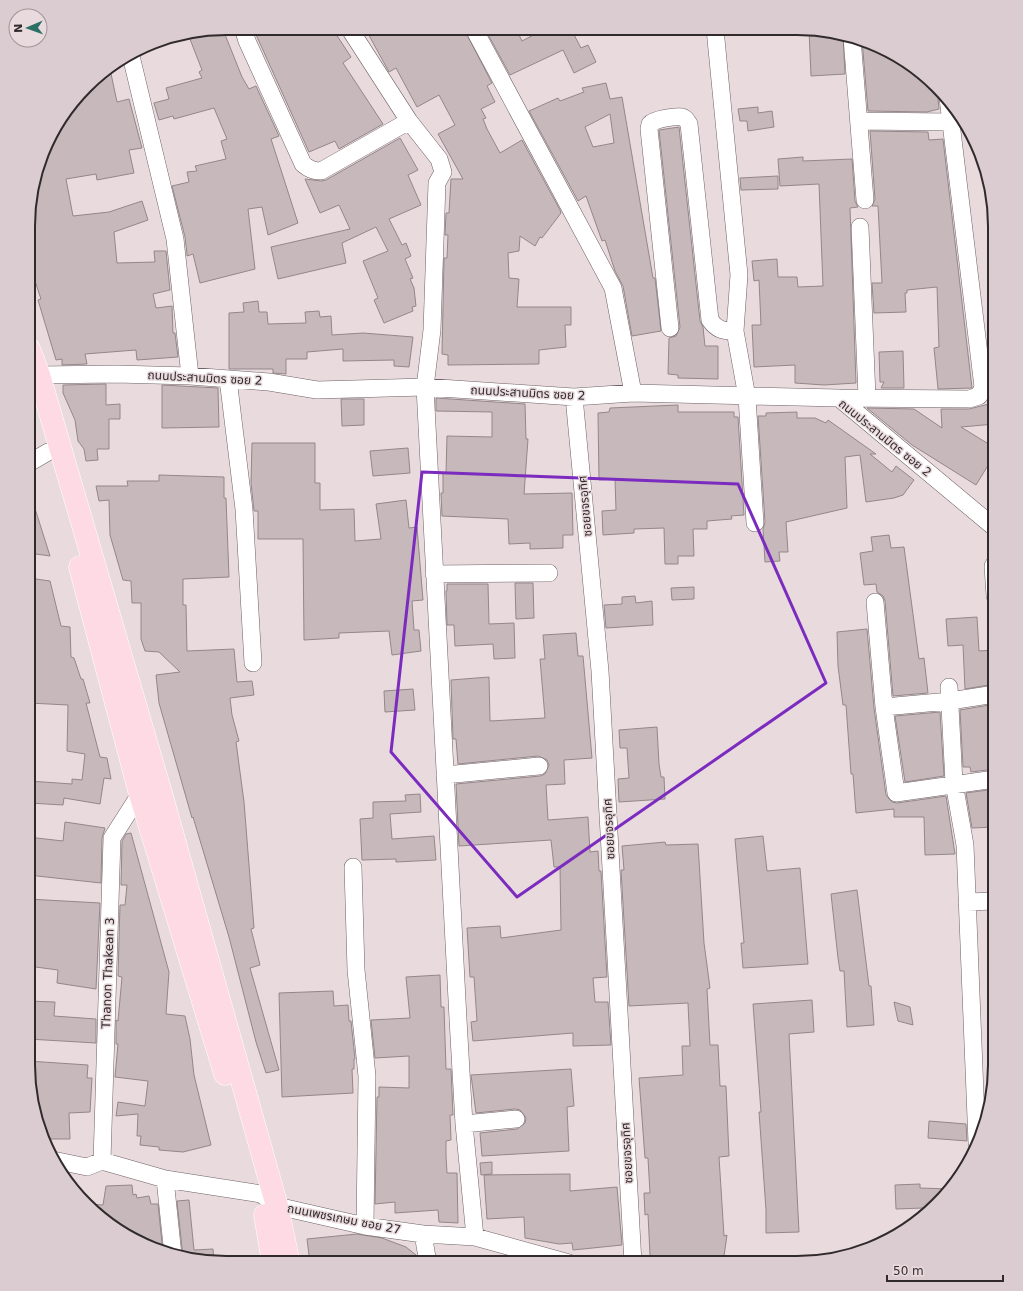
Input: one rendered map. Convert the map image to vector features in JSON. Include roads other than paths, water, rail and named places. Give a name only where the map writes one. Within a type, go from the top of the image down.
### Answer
[{"type":"main road","points":[[35,387],[161,793],[269,1200],[273,1256]]},
{"type":"main road","points":[[35,389],[48,452],[75,520],[140,794],[287,1256]]},
{"type":"street","points":[[245,35],[250,49],[303,164],[307,168],[314,171],[320,171],[409,121]]},
{"type":"street","points":[[353,35],[409,121],[439,159],[442,172],[437,183],[432,330],[425,387],[464,1124],[475,1237]]},
{"type":"street","points":[[477,35],[613,288],[633,394]]},
{"type":"street","points":[[716,35],[739,275],[735,331],[747,397],[755,523]]},
{"type":"street","points":[[852,43],[865,200]]},
{"type":"street","points":[[132,60],[175,239],[190,376]]},
{"type":"street","points":[[839,398],[866,397],[969,399],[979,396],[982,387],[949,110]]},
{"type":"street","points":[[670,328],[649,129],[652,121],[682,117],[687,120],[689,124],[710,320],[717,328],[735,331]]},
{"type":"street","points":[[859,121],[950,122]]},
{"type":"street","points":[[860,227],[866,397]]},
{"type":"street","name":"ถนนประสานมิตร ซอย 2","points":[[35,384],[116,374],[190,376],[269,382],[317,390],[425,387],[574,397],[633,394],[839,398],[988,522]]},
{"type":"street","points":[[228,379],[244,509],[253,663]]},
{"type":"street","name":"ซอยขจรอุทิศ","points":[[574,397],[600,671],[633,1256]]},
{"type":"street","points":[[35,460],[48,452]]},
{"type":"street","points":[[434,574],[549,573]]},
{"type":"street","points":[[875,602],[884,707],[896,793],[988,779]]},
{"type":"street","points":[[884,707],[950,694],[988,694]]},
{"type":"street","points":[[950,694],[954,783],[966,845],[976,1130]]},
{"type":"street","points":[[445,775],[539,766]]},
{"type":"street","name":"Thanon Thakean 3","points":[[102,1161],[112,838],[140,794]]},
{"type":"street","points":[[353,867],[356,970],[367,1076],[365,1226]]},
{"type":"street","points":[[967,902],[988,901]]},
{"type":"street","points":[[464,1124],[516,1119]]},
{"type":"street","points":[[61,1162],[87,1167],[102,1161]]},
{"type":"street","name":"ถนนเพชรเกษม ซอย 27","points":[[102,1161],[165,1179],[269,1200],[365,1226],[423,1234],[475,1237],[544,1256]]},
{"type":"street","points":[[165,1179],[172,1249]]},
{"type":"street","points":[[423,1234],[427,1256]]}]
